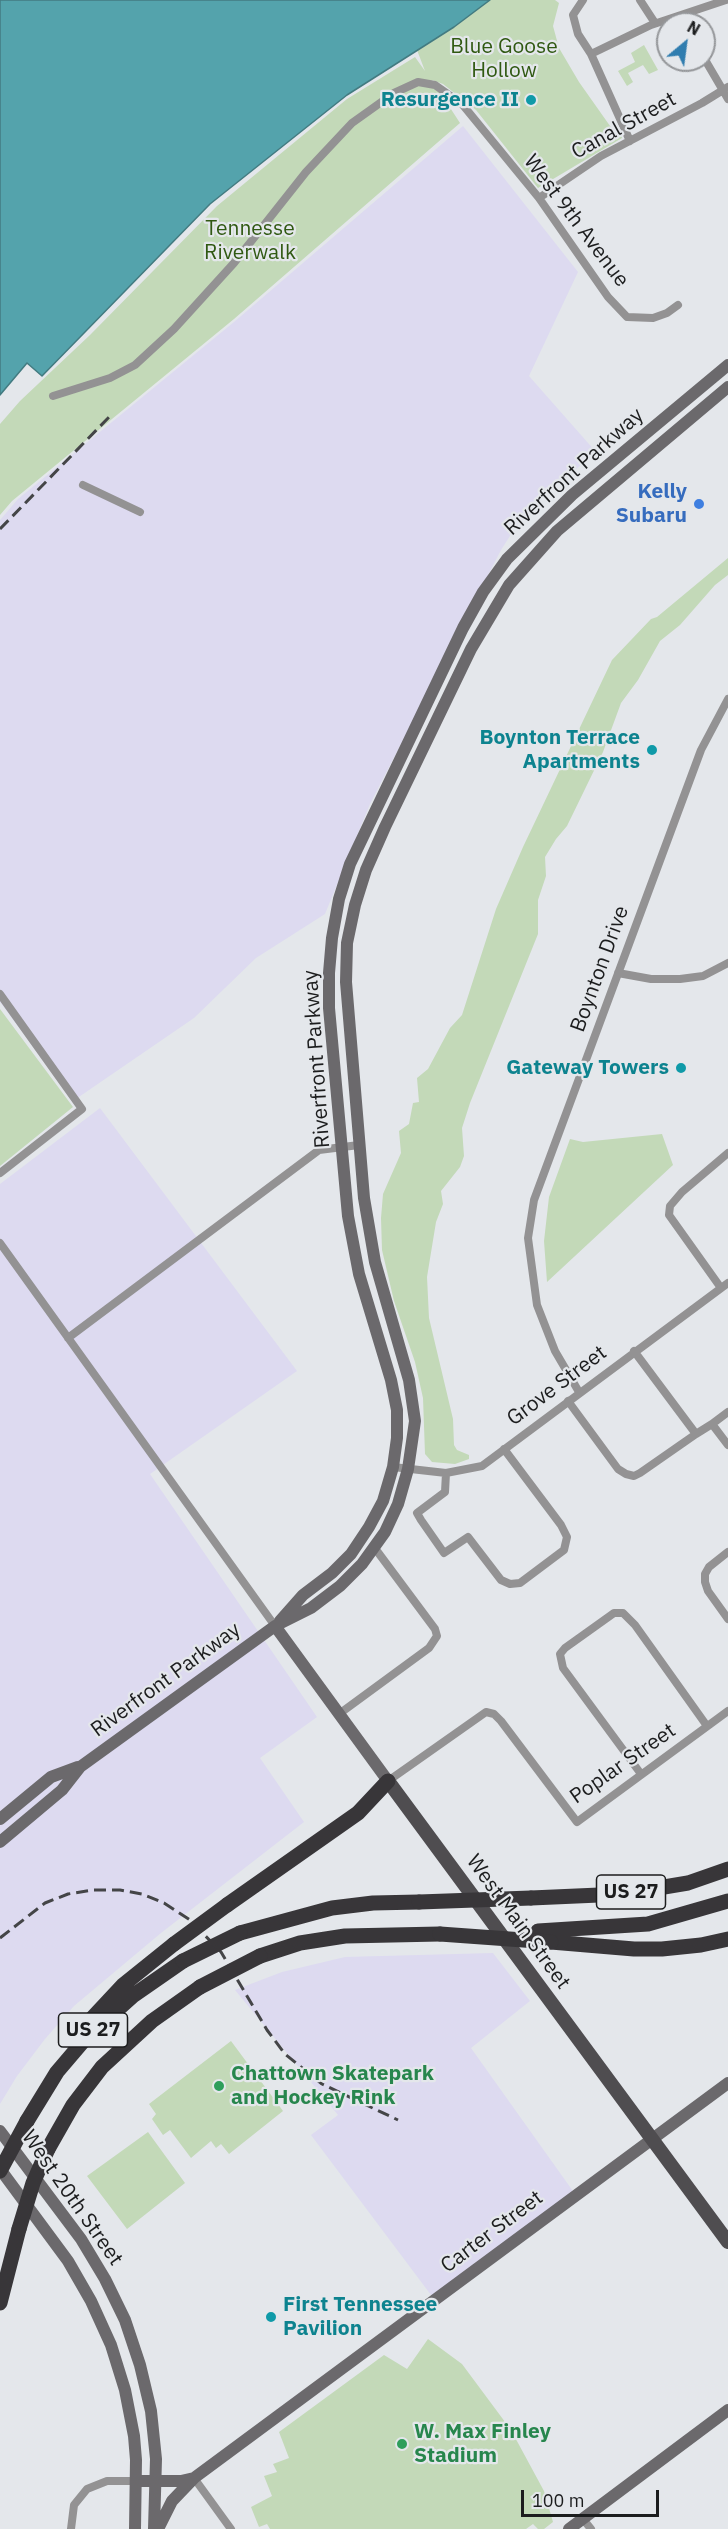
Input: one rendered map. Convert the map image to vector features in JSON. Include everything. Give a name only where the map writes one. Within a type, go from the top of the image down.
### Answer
[{"type":"highway","points":[[44,2091],[68,2049],[94,2014],[123,1985],[227,1905],[358,1813],[388,1781]]},
{"type":"highway","name":"US 27","points":[[0,2170],[44,2091],[73,2052],[97,2026],[134,1995],[183,1961],[240,1933],[332,1908],[373,1903],[622,1894],[687,1883],[728,1869]]},
{"type":"highway","name":"US 27","points":[[0,2303],[18,2229],[48,2149],[73,2104],[102,2067],[146,2026],[200,1987],[260,1956],[300,1943],[345,1936],[538,1931],[648,1924],[728,1901]]},
{"type":"highway","points":[[440,1934],[634,1949],[701,1945],[728,1939]]},
{"type":"main road","points":[[724,368],[727,389]]},
{"type":"main road","name":"Riverfront Parkway","points":[[275,1626],[303,1595],[332,1573],[351,1554],[369,1527],[383,1501],[393,1467],[397,1438],[397,1410],[391,1380],[359,1274],[348,1216],[329,1008],[328,973],[339,899],[350,864],[366,826],[463,628],[483,592],[507,559],[572,495],[724,368]]},
{"type":"main road","name":"Riverfront Parkway","points":[[0,1842],[62,1790],[80,1767],[275,1626],[311,1608],[340,1586],[362,1564],[385,1532],[398,1504],[408,1469],[415,1421],[409,1380],[375,1262],[364,1198],[346,982],[347,943],[355,905],[366,870],[385,827],[471,649],[509,585],[534,554],[557,531],[727,389]]},
{"type":"main road","name":"West Main Street","points":[[275,1626],[728,2242]]},
{"type":"main road","name":"Riverfront Parkway","points":[[0,1820],[51,1777],[80,1767]]},
{"type":"main road","name":"Carter Street","points":[[156,2529],[172,2501],[194,2478],[728,2083]]},
{"type":"main road","name":"West 20th Street","points":[[1,2133],[87,2249],[120,2310],[133,2342],[146,2388],[160,2481],[156,2529]]},
{"type":"main road","name":"West 20th Street","points":[[0,2170],[68,2260],[102,2323],[118,2367],[130,2413],[136,2460],[135,2529]]},
{"type":"main road","points":[[569,2529],[587,2524],[728,2410]]},
{"type":"main road","points":[[136,2481],[194,2478]]},
{"type":"street","points":[[583,0],[573,15],[578,34],[591,54],[630,141]]},
{"type":"street","points":[[591,54],[655,24],[640,0]]},
{"type":"street","points":[[688,12],[710,3],[726,0]]},
{"type":"street","points":[[713,72],[726,92]]},
{"type":"street","name":"West 9th Avenue","points":[[53,396],[110,378],[135,364],[174,329],[234,263],[306,172],[352,123],[394,93],[418,82],[435,85],[462,104],[539,198],[608,297],[627,317],[653,318],[667,313],[678,305]]},
{"type":"street","name":"Canal Street","points":[[539,198],[591,162],[726,92]]},
{"type":"street","points":[[83,485],[140,512]]},
{"type":"street","points":[[523,542],[534,554]]},
{"type":"street","name":"Boynton Drive","points":[[579,1392],[555,1351],[537,1305],[528,1238],[534,1200],[701,750],[728,699]]},
{"type":"street","points":[[618,973],[651,979],[680,980],[703,975],[728,963]]},
{"type":"street","points":[[0,994],[82,1108],[0,1173]]},
{"type":"street","points":[[69,1338],[319,1150],[359,1145]]},
{"type":"street","points":[[724,1286],[669,1215],[670,1206],[682,1192],[728,1153]]},
{"type":"street","points":[[0,1243],[275,1626]]},
{"type":"street","name":"Grove Street","points":[[393,1467],[446,1473],[482,1466],[724,1286]]},
{"type":"street","points":[[634,1351],[696,1434]]},
{"type":"street","points":[[568,1401],[618,1469],[634,1476],[728,1412]]},
{"type":"street","points":[[712,1424],[728,1445]]},
{"type":"street","points":[[446,1473],[445,1492],[417,1513],[444,1553],[468,1537],[501,1580],[510,1584],[520,1583],[564,1550],[567,1537],[561,1525],[504,1449]]},
{"type":"street","points":[[339,1714],[429,1648],[437,1636],[435,1629],[374,1547]]},
{"type":"street","points":[[728,1552],[709,1567],[705,1574],[708,1592],[728,1619]]},
{"type":"street","points":[[641,1774],[562,1668],[560,1654],[566,1648],[615,1613],[623,1613],[635,1624],[707,1726]]},
{"type":"street","name":"Poplar Street","points":[[388,1781],[486,1712],[494,1714],[501,1721],[577,1822],[728,1711]]},
{"type":"street","points":[[194,2478],[231,2529]]},
{"type":"street","points":[[71,2529],[74,2505],[87,2489],[107,2481],[136,2481]]},
{"type":"shaded area","points":[[463,126],[578,272],[529,376],[596,452],[524,514],[501,550],[370,804],[325,914],[256,958],[194,1018],[73,1101],[0,1002],[0,520],[18,499],[234,322]]},
{"type":"shaded area","points":[[100,1108],[297,1371],[150,1474],[317,1717],[260,1758],[304,1822],[161,1933],[74,2006],[17,2076],[0,2104],[0,1184]]},
{"type":"shaded area","points":[[493,1953],[530,2001],[471,2048],[575,2194],[434,2299],[311,2135],[338,2115],[235,1990],[282,1972],[345,1957]]},
{"type":"green space","name":"Tennesse Riverwalk","points":[[490,0],[555,0],[559,3],[553,26],[559,48],[579,82],[615,133],[620,131],[622,138],[538,188],[476,110],[443,84],[432,80],[460,123],[234,319],[12,501],[0,515],[0,424],[20,401],[90,335],[217,206],[347,99],[415,57],[425,71],[417,50],[454,27]]},
{"type":"green space","points":[[644,45],[656,66],[656,71],[649,74],[643,65],[628,73],[633,82],[627,86],[618,71],[635,62],[631,53]]},
{"type":"green space","points":[[728,558],[728,575],[715,585],[680,625],[660,641],[638,680],[621,703],[603,752],[567,826],[545,857],[546,876],[538,900],[538,934],[470,1103],[462,1128],[464,1156],[460,1167],[441,1191],[443,1204],[436,1222],[427,1277],[429,1318],[453,1419],[454,1445],[457,1450],[469,1455],[469,1459],[455,1464],[432,1462],[425,1454],[423,1398],[415,1362],[394,1301],[382,1250],[383,1194],[401,1153],[399,1131],[409,1124],[413,1103],[419,1102],[417,1078],[428,1069],[450,1028],[462,1015],[496,909],[612,660],[651,619],[657,617]]},
{"type":"green space","points":[[0,1009],[73,1107],[0,1166]]},
{"type":"green space","points":[[662,1134],[673,1165],[547,1282],[544,1241],[549,1197],[570,1139],[583,1142]]},
{"type":"green space","name":"Chattown Skatepark and Hockey Rink","points":[[231,2041],[283,2111],[229,2154],[221,2144],[216,2148],[211,2141],[191,2158],[170,2130],[163,2135],[152,2119],[156,2114],[149,2104]]},
{"type":"green space","points":[[148,2132],[185,2183],[127,2229],[87,2176]]},
{"type":"green space","name":"W. Max Finley Stadium","points":[[428,2339],[462,2364],[511,2430],[544,2491],[553,2522],[544,2529],[538,2529],[533,2524],[526,2529],[270,2529],[267,2524],[259,2527],[251,2507],[272,2496],[264,2476],[277,2472],[273,2464],[289,2458],[279,2432],[384,2355],[407,2369]]},
{"type":"water","points":[[0,0],[490,0],[454,27],[347,95],[210,204],[42,376],[27,363],[0,395]]},
{"type":"railway","points":[[0,529],[112,414]]},
{"type":"railway","points":[[0,1938],[45,1903],[68,1894],[93,1890],[120,1890],[142,1894],[164,1903],[190,1920],[221,1952],[267,2030],[285,2054],[322,2084],[398,2120]]},
{"type":"place","name":"Resurgence II","points":[[531,100]]},
{"type":"place","name":"Kelly Subaru","points":[[699,504]]},
{"type":"place","name":"Boynton Terrace Apartments","points":[[652,750]]},
{"type":"place","name":"Gateway Towers","points":[[681,1068]]},
{"type":"place","name":"Chattown Skatepark and Hockey Rink","points":[[219,2086]]},
{"type":"place","name":"First Tennessee Pavilion","points":[[271,2317]]},
{"type":"place","name":"W. Max Finley Stadium","points":[[402,2444]]},
{"type":"park label","name":"Blue Goose Hollow","points":[[504,59]]}]
